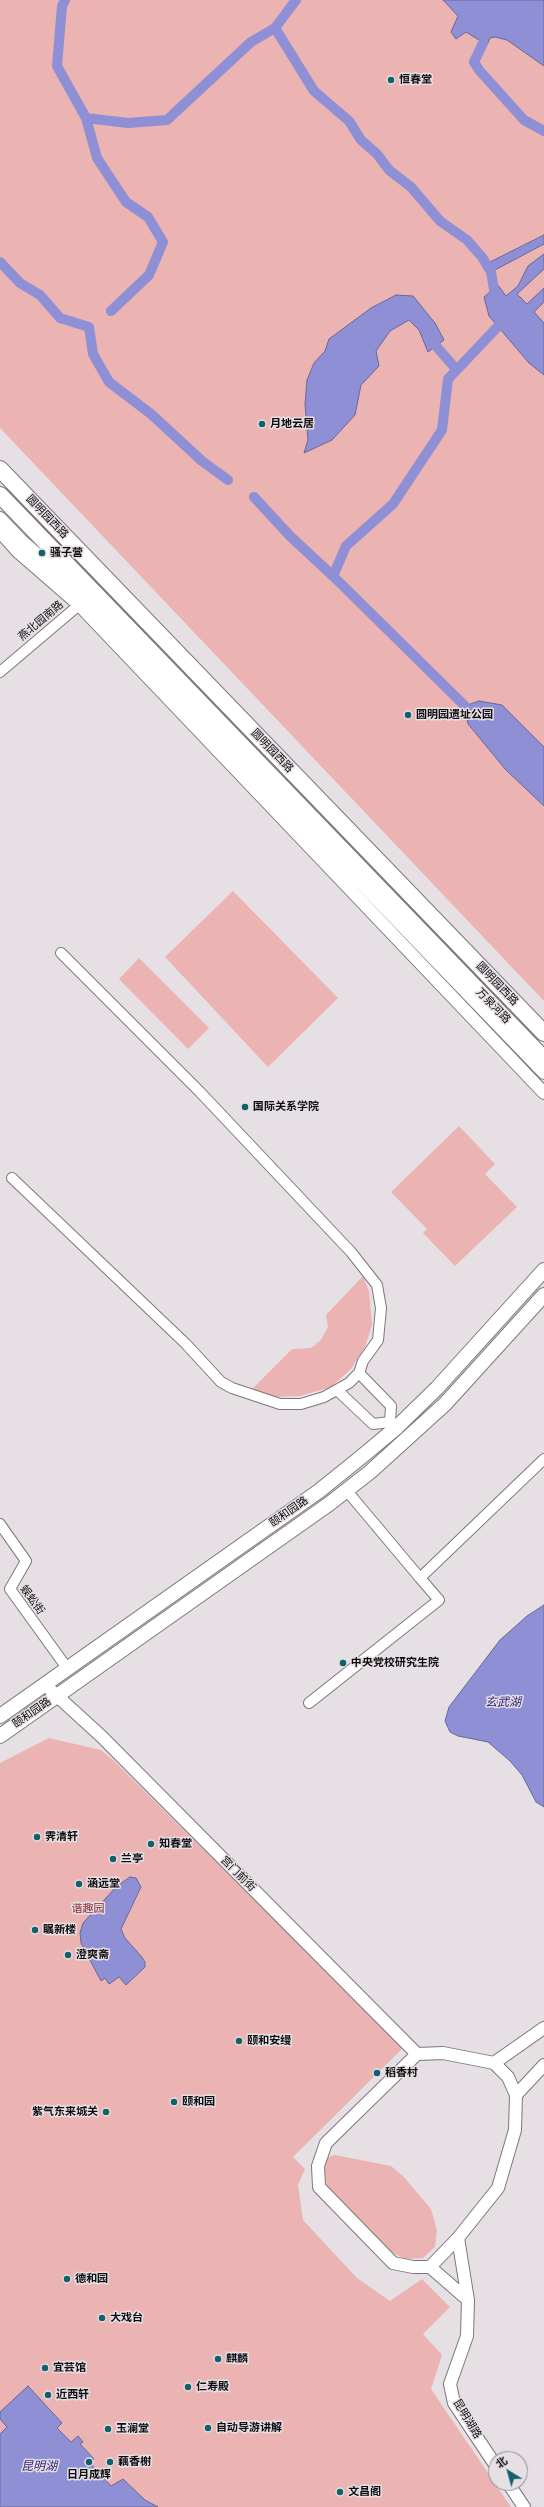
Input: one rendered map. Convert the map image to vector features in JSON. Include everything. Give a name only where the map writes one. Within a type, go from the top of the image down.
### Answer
[{"type":"highway","name":"圆明园西路","points":[[0,469],[544,1033]]},
{"type":"highway","name":"圆明园西路","points":[[0,495],[442,954]]},
{"type":"highway","name":"万泉河路","points":[[442,954],[544,1059]]},
{"type":"main road","name":"颐和园路","points":[[0,1716],[319,1491],[437,1388],[544,1270]]},
{"type":"main road","name":"颐和园路","points":[[0,1736],[347,1491],[445,1404],[544,1295]]},
{"type":"street","points":[[0,518],[21,540],[78,590],[544,1073]]},
{"type":"street","points":[[0,532],[18,552],[79,605],[544,1092]]},
{"type":"street","name":"燕北园南路","points":[[0,672],[79,605]]},
{"type":"street","points":[[12,1178],[186,1344],[222,1382],[263,1400],[280,1404],[301,1404],[338,1390],[359,1373],[363,1360],[378,1340],[381,1308],[377,1285],[351,1252],[200,1092],[61,953]]},
{"type":"street","points":[[338,1390],[373,1424],[393,1425],[391,1406],[359,1373]]},
{"type":"street","points":[[420,1578],[544,1459]]},
{"type":"street","points":[[309,1703],[439,1600],[347,1491]]},
{"type":"street","name":"蜈蚣街","points":[[0,1524],[26,1561],[10,1589],[67,1668]]},
{"type":"street","name":"宫门前街","points":[[44,1684],[56,1697],[101,1736],[417,2054]]},
{"type":"street","points":[[494,2063],[544,2028]]},
{"type":"street","points":[[430,2267],[458,2238],[498,2188],[515,2130],[516,2095],[508,2077],[494,2063],[443,2053],[417,2054],[326,2143],[318,2166],[319,2187],[392,2263],[413,2267],[430,2267],[468,2300]]},
{"type":"street","points":[[516,2095],[544,2065]]},
{"type":"street","name":"昆明湖路","points":[[458,2238],[468,2300],[467,2336],[450,2384],[454,2403],[488,2454]]},
{"type":"street","points":[[513,2491],[524,2507]]},
{"type":"green space","name":"圆明园遗址公园","points":[[0,0],[544,0],[544,1001],[0,428]]},
{"type":"green space","points":[[233,891],[338,998],[268,1067],[165,957]]},
{"type":"green space","points":[[139,958],[209,1028],[188,1049],[119,979]]},
{"type":"green space","points":[[459,1126],[495,1164],[485,1174],[517,1207],[455,1266],[423,1233],[427,1229],[391,1192]]},
{"type":"green space","points":[[363,1276],[369,1291],[372,1325],[365,1347],[351,1369],[331,1387],[300,1396],[274,1397],[252,1389],[292,1349],[311,1348],[321,1340],[328,1327],[326,1315]]},
{"type":"green space","name":"颐和园","points":[[49,1738],[101,1750],[112,1759],[404,2047],[293,2157],[305,2169],[298,2185],[303,2220],[357,2278],[390,2301],[422,2279],[450,2307],[423,2334],[442,2355],[431,2389],[488,2473],[488,2491],[500,2491],[511,2507],[0,2507],[0,1763]]},
{"type":"green space","points":[[335,2155],[391,2166],[403,2176],[431,2209],[437,2230],[435,2247],[423,2258],[405,2259],[391,2252],[327,2186],[324,2174],[326,2158]]},
{"type":"water","points":[[443,0],[544,0],[544,66],[507,40],[495,37],[490,38],[487,45],[466,32],[456,39],[451,32],[458,16]]},
{"type":"water","points":[[544,235],[544,244],[491,272],[486,264]]},
{"type":"water","points":[[544,254],[544,269],[517,294],[527,304],[544,288],[544,302],[534,312],[544,323],[544,375],[529,363],[489,316],[484,297],[498,285],[506,296],[518,286],[528,266]]},
{"type":"water","points":[[396,295],[413,296],[435,323],[444,340],[428,352],[419,330],[409,320],[390,331],[376,351],[379,366],[361,385],[355,415],[332,440],[304,453],[308,440],[305,405],[307,380],[314,363],[325,351],[329,339],[371,308]]},
{"type":"water","points":[[479,701],[502,705],[544,747],[544,806],[506,770],[468,724],[465,706]]},
{"type":"water","name":"玄武湖","points":[[544,1605],[544,1807],[536,1802],[522,1775],[510,1761],[488,1742],[458,1736],[450,1732],[445,1721],[449,1707],[500,1640],[527,1616]]},
{"type":"water","points":[[130,1877],[136,1878],[141,1887],[121,1929],[125,1938],[145,1962],[145,1967],[126,1985],[119,1977],[109,1984],[105,1978],[101,1981],[81,1943],[80,1933],[83,1923],[117,1886]]},
{"type":"water","name":"昆明湖","points":[[28,2386],[62,2423],[57,2428],[71,2442],[78,2436],[83,2442],[80,2444],[94,2459],[89,2462],[111,2486],[123,2479],[145,2500],[158,2507],[0,2507],[0,2434],[7,2427],[0,2419],[0,2412]]},
{"type":"waterway","points":[[65,0],[62,6],[57,66],[86,118],[97,158],[126,202],[148,217],[163,242],[149,275],[111,311]]},
{"type":"waterway","points":[[86,118],[128,123],[167,120],[251,42],[275,28],[296,0]]},
{"type":"waterway","points":[[275,28],[314,91],[349,121],[361,140],[377,154],[389,170],[411,187],[440,221],[467,240],[482,257],[491,272],[496,301]]},
{"type":"waterway","points":[[483,43],[474,62],[479,70],[524,120],[544,131]]},
{"type":"waterway","points":[[0,262],[20,283],[40,295],[60,318],[89,327],[93,354],[109,382],[151,414],[202,461],[228,480]]},
{"type":"waterway","points":[[254,497],[290,536],[333,576],[346,546],[393,504],[442,430],[448,379],[506,318],[504,317]]},
{"type":"waterway","points":[[436,346],[456,369]]},
{"type":"waterway","points":[[333,576],[465,706]]},
{"type":"place","name":"恒春堂","points":[[391,80]]},
{"type":"place","name":"月地云居","points":[[262,424]]},
{"type":"place","name":"骚子营","points":[[42,553]]},
{"type":"place","name":"圆明园遗址公园","points":[[408,715]]},
{"type":"place","name":"国际关系学院","points":[[245,1107]]},
{"type":"place","name":"中央党校研究生院","points":[[343,1663]]},
{"type":"place","name":"霁清轩","points":[[37,1837]]},
{"type":"place","name":"知春堂","points":[[151,1844]]},
{"type":"place","name":"兰亭","points":[[113,1859]]},
{"type":"place","name":"涵远堂","points":[[79,1884]]},
{"type":"place","name":"瞩新楼","points":[[35,1930]]},
{"type":"place","name":"澄爽斋","points":[[68,1955]]},
{"type":"place","name":"颐和安缦","points":[[239,2041]]},
{"type":"place","name":"稻香村","points":[[377,2073]]},
{"type":"place","name":"颐和园","points":[[174,2102]]},
{"type":"place","name":"紫气东来城关","points":[[106,2112]]},
{"type":"place","name":"德和园","points":[[67,2279]]},
{"type":"place","name":"大戏台","points":[[102,2318]]},
{"type":"place","name":"麒麟","points":[[218,2359]]},
{"type":"place","name":"宜芸馆","points":[[45,2368]]},
{"type":"place","name":"仁寿殿","points":[[188,2387]]},
{"type":"place","name":"近西轩","points":[[48,2395]]},
{"type":"place","name":"自动导游讲解","points":[[208,2428]]},
{"type":"place","name":"玉澜堂","points":[[108,2429]]},
{"type":"place","name":"日月成辉","points":[[89,2462]]},
{"type":"place","name":"藕香榭","points":[[110,2462]]},
{"type":"place","name":"文昌阁","points":[[340,2492]]},
{"type":"park label","name":"谐趣园","points":[[88,1909]]}]
